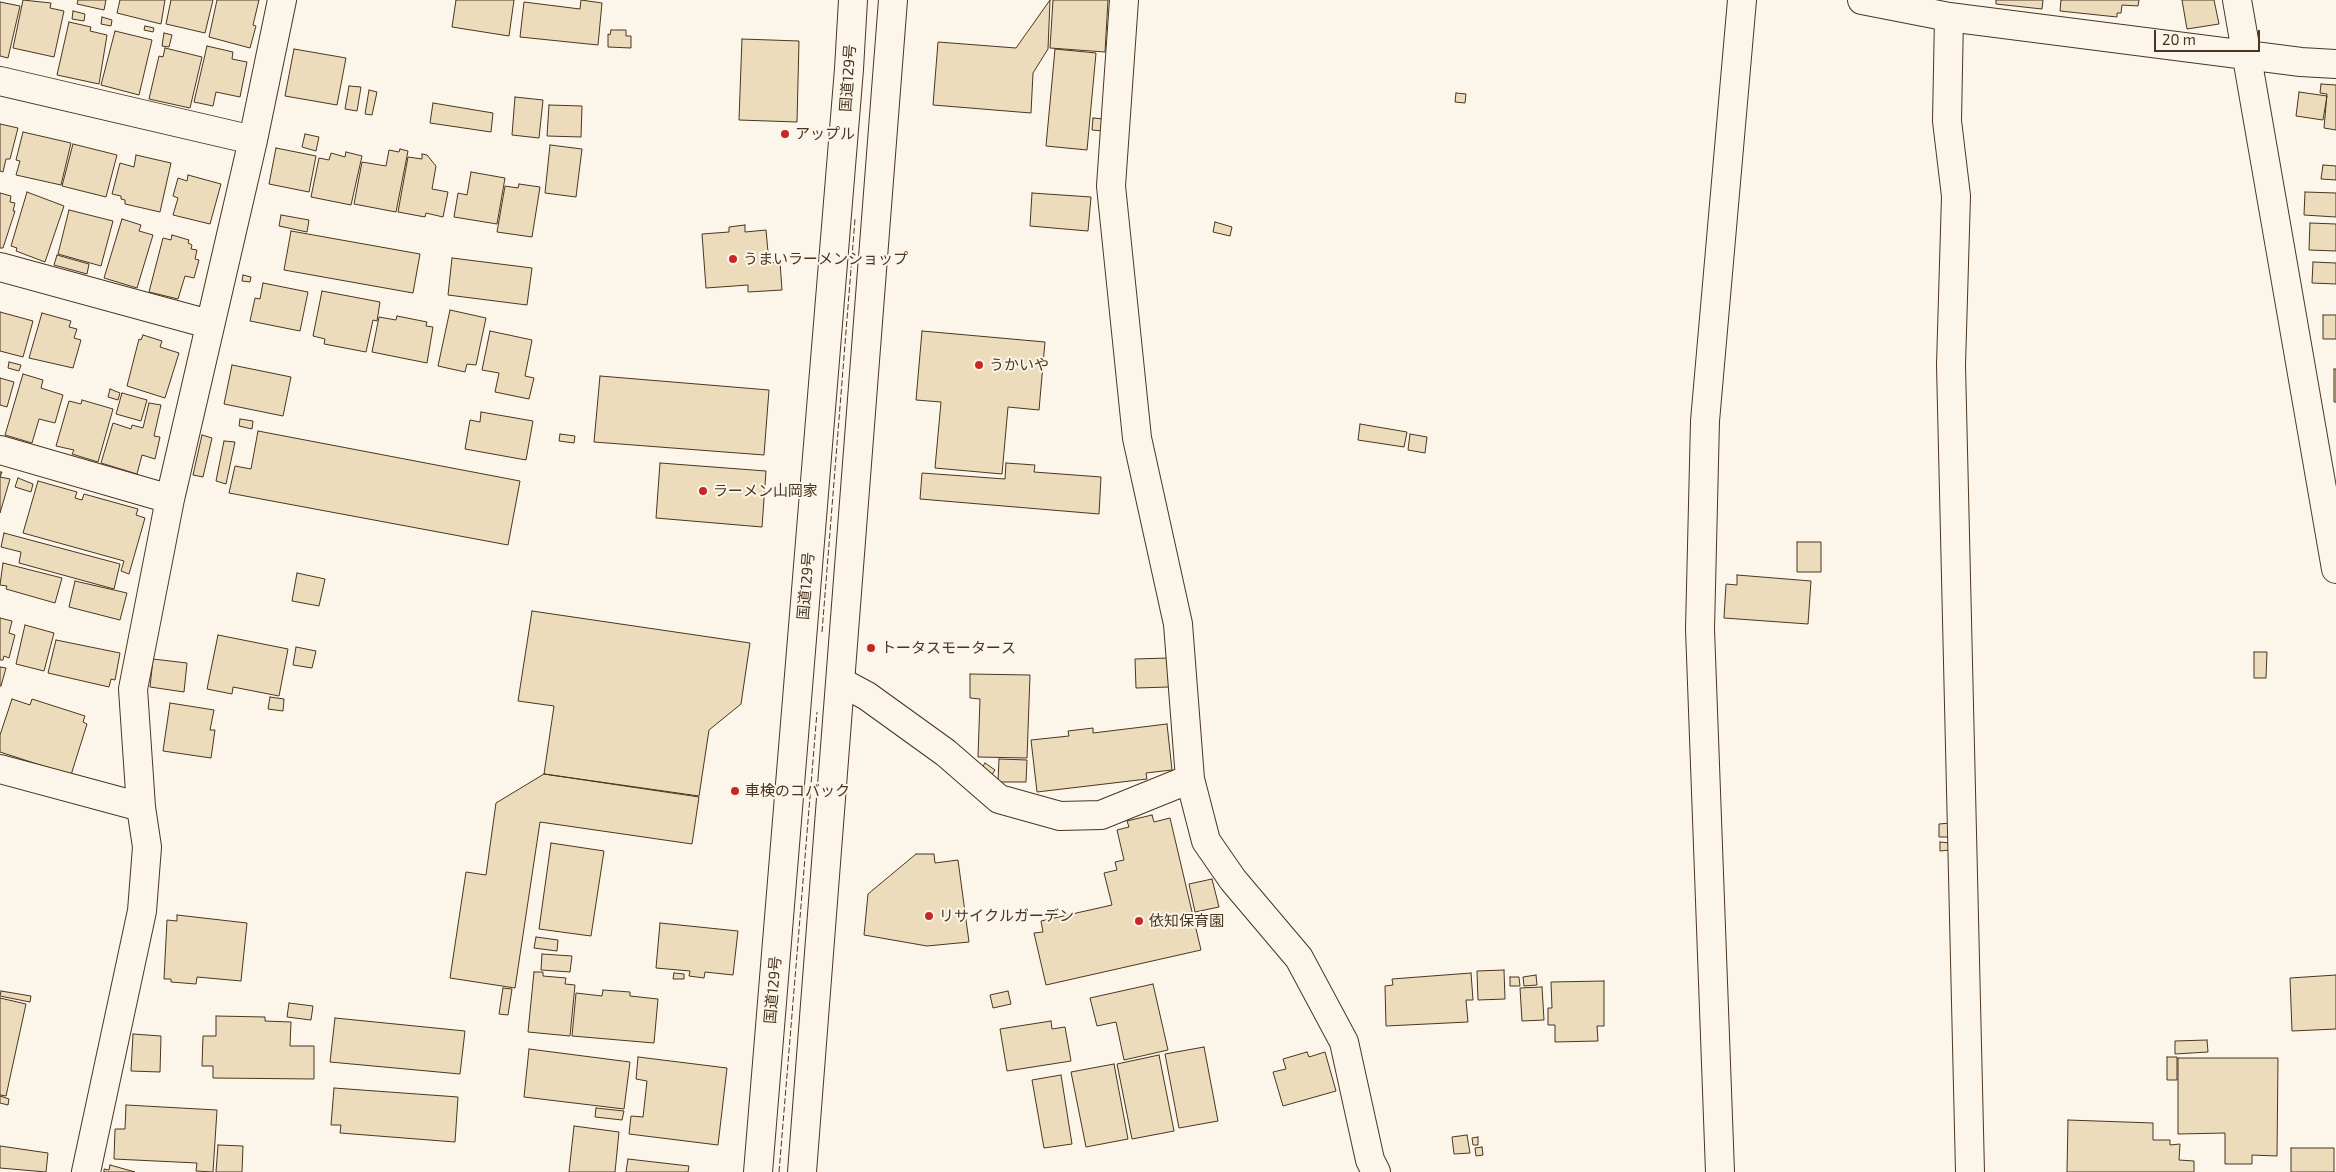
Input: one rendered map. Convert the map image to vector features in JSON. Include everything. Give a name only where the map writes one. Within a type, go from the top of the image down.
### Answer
[{"type":"main road","points":[[86,1172],[142,911],[147,847],[141,807],[133,689],[170,499],[282,0]]},
{"type":"main road","name":"国道129号","points":[[758,1172],[849,69],[853,0]]},
{"type":"main road","points":[[802,1172],[893,0]]},
{"type":"main road","points":[[1124,0],[1111,186],[1137,438],[1178,624],[1190,780],[1206,841],[1233,880],[1299,958],[1344,1042],[1370,1160],[1376,1172]]},
{"type":"main road","points":[[1720,1172],[1700,628],[1706,421],[1742,0]]},
{"type":"main road","points":[[1862,0],[1949,17],[2246,53],[2301,62],[2336,64]]},
{"type":"main road","points":[[2237,0],[2336,569]]},
{"type":"main road","points":[[1949,17],[1947,121],[1956,196],[1951,364],[1970,1172]]},
{"type":"main road","points":[[0,81],[252,140]]},
{"type":"main road","points":[[0,267],[209,324]]},
{"type":"main road","points":[[0,450],[170,499]]},
{"type":"main road","points":[[841,682],[867,696],[946,753],[999,799],[1060,816],[1101,815],[1190,780]]},
{"type":"main road","points":[[0,769],[141,807]]},
{"type":"building","points":[[23,0],[51,3],[50,8],[64,11],[54,57],[13,48]]},
{"type":"building","points":[[78,0],[106,0],[104,10],[77,4]]},
{"type":"building","points":[[120,0],[165,0],[161,24],[117,13]]},
{"type":"building","points":[[171,0],[213,0],[205,33],[166,24]]},
{"type":"building","points":[[217,0],[259,0],[253,25],[256,26],[250,48],[209,37]]},
{"type":"building","points":[[456,0],[514,0],[509,36],[452,27]]},
{"type":"building","points":[[581,0],[602,3],[598,45],[520,37],[524,2],[580,9]]},
{"type":"building","points":[[1050,0],[1048,49],[1033,73],[1031,113],[933,105],[938,42],[1016,48]]},
{"type":"building","points":[[1053,0],[1108,0],[1105,52],[1050,48]]},
{"type":"building","points":[[1996,0],[2043,0],[2042,9],[1996,4]]},
{"type":"building","points":[[2061,0],[2139,0],[2138,6],[2122,5],[2121,13],[2117,13],[2117,17],[2060,11]]},
{"type":"building","points":[[2182,0],[2214,0],[2219,24],[2187,29]]},
{"type":"building","points":[[0,2],[20,6],[8,58],[0,56]]},
{"type":"building","points":[[73,11],[85,14],[84,21],[72,19]]},
{"type":"building","points":[[102,17],[112,20],[111,26],[101,24]]},
{"type":"building","points":[[69,22],[91,27],[90,31],[107,35],[99,84],[57,75]]},
{"type":"building","points":[[145,26],[154,28],[153,32],[144,30]]},
{"type":"building","points":[[611,30],[626,30],[626,36],[631,36],[631,48],[608,47],[608,34],[610,35]]},
{"type":"building","points":[[115,31],[152,40],[139,95],[101,85]]},
{"type":"building","points":[[164,33],[172,35],[169,47],[162,46]]},
{"type":"building","points":[[742,39],[799,41],[797,122],[739,120]]},
{"type":"building","points":[[207,46],[233,52],[232,59],[247,62],[240,97],[216,92],[213,106],[194,102]]},
{"type":"building","points":[[165,48],[202,57],[190,108],[149,99],[159,56],[163,57]]},
{"type":"building","points":[[294,49],[346,58],[337,105],[285,96]]},
{"type":"building","points":[[1055,49],[1096,53],[1087,150],[1046,146]]},
{"type":"building","points":[[2321,84],[2336,85],[2336,130],[2324,128],[2327,94],[2320,93]]},
{"type":"building","points":[[349,86],[361,87],[357,111],[345,109]]},
{"type":"building","points":[[369,90],[377,92],[372,115],[365,114]]},
{"type":"building","points":[[2299,92],[2327,96],[2323,120],[2296,116]]},
{"type":"building","points":[[1456,93],[1466,94],[1465,103],[1455,102]]},
{"type":"building","points":[[515,97],[543,100],[539,138],[512,135]]},
{"type":"building","points":[[433,103],[493,113],[491,132],[430,123]]},
{"type":"building","points":[[549,105],[582,106],[581,137],[547,136]]},
{"type":"building","points":[[1093,118],[1104,119],[1103,131],[1092,130]]},
{"type":"building","points":[[0,124],[18,128],[10,159],[6,159],[3,172],[0,171]]},
{"type":"building","points":[[23,132],[71,143],[61,185],[16,175],[20,161],[16,160]]},
{"type":"building","points":[[305,134],[319,137],[316,151],[302,147]]},
{"type":"building","points":[[73,144],[117,155],[106,197],[62,186]]},
{"type":"building","points":[[550,145],[582,149],[576,197],[545,193]]},
{"type":"building","points":[[276,148],[316,156],[309,192],[269,184]]},
{"type":"building","points":[[400,149],[408,151],[396,212],[354,204],[362,162],[386,166],[389,150],[399,152]]},
{"type":"building","points":[[346,152],[362,156],[351,205],[311,197],[319,158],[329,160],[331,153],[345,157]]},
{"type":"building","points":[[422,154],[427,155],[436,166],[432,189],[448,192],[443,217],[426,213],[425,217],[398,212],[408,157],[422,159]]},
{"type":"building","points":[[136,155],[171,163],[160,212],[125,204],[125,200],[121,199],[121,196],[112,194],[120,163],[134,167]]},
{"type":"building","points":[[2323,165],[2336,166],[2336,180],[2321,179]]},
{"type":"building","points":[[471,172],[505,178],[497,224],[454,217],[458,193],[467,195]]},
{"type":"building","points":[[188,175],[221,184],[210,224],[173,215],[178,198],[173,196],[178,178],[187,181]]},
{"type":"building","points":[[519,184],[540,187],[532,237],[497,232],[505,186],[518,188]]},
{"type":"building","points":[[27,192],[64,206],[45,262],[16,251],[17,248],[11,246]]},
{"type":"building","points":[[2305,192],[2336,193],[2336,217],[2304,215]]},
{"type":"building","points":[[0,193],[11,196],[10,202],[15,203],[13,211],[15,211],[3,248],[0,248]]},
{"type":"building","points":[[1032,193],[1091,197],[1088,231],[1030,226]]},
{"type":"building","points":[[69,210],[113,221],[101,266],[58,254]]},
{"type":"building","points":[[281,215],[309,220],[307,232],[279,226]]},
{"type":"building","points":[[122,219],[141,225],[139,231],[153,235],[137,288],[104,278]]},
{"type":"building","points":[[1215,222],[1232,227],[1230,236],[1213,232]]},
{"type":"building","points":[[2310,223],[2336,224],[2336,251],[2309,250]]},
{"type":"building","points":[[745,225],[745,232],[766,230],[769,263],[780,262],[782,290],[748,292],[748,285],[706,288],[702,234],[729,232],[729,227]]},
{"type":"building","points":[[291,231],[420,254],[413,293],[284,270]]},
{"type":"building","points":[[172,235],[189,240],[188,243],[192,245],[191,249],[197,250],[195,259],[199,260],[194,278],[185,276],[178,299],[149,292],[163,238],[171,240]]},
{"type":"building","points":[[57,255],[89,264],[87,274],[54,265]]},
{"type":"building","points":[[452,258],[532,268],[527,305],[448,295]]},
{"type":"building","points":[[2313,262],[2336,263],[2336,284],[2312,283]]},
{"type":"building","points":[[243,275],[251,277],[250,282],[242,281]]},
{"type":"building","points":[[263,283],[308,292],[300,331],[250,321],[255,298],[260,299]]},
{"type":"building","points":[[322,291],[380,302],[377,321],[373,320],[366,352],[324,344],[325,339],[313,336]]},
{"type":"building","points":[[450,310],[486,318],[476,365],[467,364],[465,372],[438,366]]},
{"type":"building","points":[[0,312],[33,321],[23,357],[0,351]]},
{"type":"building","points":[[42,313],[71,321],[69,327],[77,329],[74,338],[81,340],[73,368],[29,358]]},
{"type":"building","points":[[2323,315],[2336,315],[2336,339],[2323,339]]},
{"type":"building","points":[[397,316],[427,322],[426,326],[433,327],[427,363],[372,352],[379,317],[396,320]]},
{"type":"building","points":[[490,331],[532,340],[525,376],[534,378],[529,399],[495,392],[499,373],[482,370]]},
{"type":"building","points":[[922,331],[1045,342],[1039,410],[1008,407],[1002,474],[935,468],[941,402],[916,400]]},
{"type":"building","points":[[143,335],[162,341],[160,347],[179,353],[165,398],[127,386],[139,339],[141,340]]},
{"type":"building","points":[[9,362],[21,365],[19,371],[8,368]]},
{"type":"building","points":[[232,365],[291,377],[283,416],[224,404]]},
{"type":"building","points":[[2334,369],[2336,369],[2336,402],[2334,402]]},
{"type":"building","points":[[23,374],[43,380],[41,388],[63,395],[55,423],[39,419],[32,443],[5,435]]},
{"type":"building","points":[[600,376],[769,390],[764,455],[594,442]]},
{"type":"building","points":[[0,378],[14,382],[7,407],[0,405]]},
{"type":"building","points":[[110,389],[120,393],[118,400],[108,397]]},
{"type":"building","points":[[122,393],[147,400],[141,421],[116,414]]},
{"type":"building","points":[[82,400],[113,409],[98,462],[72,454],[74,450],[56,446],[69,401],[81,404]]},
{"type":"building","points":[[149,403],[161,405],[154,436],[160,437],[155,459],[142,455],[137,474],[101,463],[113,423],[131,429],[132,425],[143,428]]},
{"type":"building","points":[[481,412],[533,421],[526,460],[465,449],[470,420],[480,422]]},
{"type":"building","points":[[240,419],[253,421],[252,429],[239,426]]},
{"type":"building","points":[[1360,424],[1407,432],[1404,447],[1358,440]]},
{"type":"building","points":[[258,431],[520,481],[508,545],[229,493],[235,466],[251,469]]},
{"type":"building","points":[[560,434],[575,436],[574,443],[559,441]]},
{"type":"building","points":[[1410,434],[1427,437],[1425,453],[1408,450]]},
{"type":"building","points":[[202,435],[212,438],[203,477],[193,475]]},
{"type":"building","points":[[224,441],[235,442],[226,484],[216,481]]},
{"type":"building","points":[[660,463],[766,471],[762,527],[656,518]]},
{"type":"building","points":[[1006,463],[1035,465],[1034,472],[1101,477],[1099,514],[920,499],[922,473],[1005,479]]},
{"type":"building","points":[[0,477],[10,479],[0,513]]},
{"type":"building","points":[[18,478],[33,484],[31,492],[15,487]]},
{"type":"building","points":[[38,481],[77,492],[75,498],[82,500],[84,494],[138,509],[136,515],[145,518],[129,574],[121,571],[124,561],[23,533]]},
{"type":"building","points":[[4,533],[120,564],[114,589],[19,563],[21,552],[1,547]]},
{"type":"building","points":[[1797,542],[1821,542],[1821,572],[1797,572]]},
{"type":"building","points":[[3,563],[62,578],[55,603],[6,589],[7,586],[0,585]]},
{"type":"building","points":[[297,573],[325,579],[319,606],[292,601]]},
{"type":"building","points":[[1737,575],[1811,581],[1808,624],[1724,618],[1726,584],[1737,585]]},
{"type":"building","points":[[75,581],[127,593],[120,620],[69,607]]},
{"type":"building","points":[[532,611],[750,643],[741,704],[709,730],[699,796],[544,774],[554,706],[518,701]]},
{"type":"building","points":[[0,618],[12,621],[9,633],[15,635],[9,658],[4,656],[3,660],[0,660]]},
{"type":"building","points":[[25,625],[54,633],[44,671],[16,664]]},
{"type":"building","points":[[218,635],[288,649],[279,696],[233,687],[232,694],[207,689]]},
{"type":"building","points":[[56,640],[120,653],[115,680],[111,679],[109,687],[48,673]]},
{"type":"building","points":[[296,647],[316,651],[312,668],[293,665]]},
{"type":"building","points":[[2254,652],[2267,652],[2266,678],[2254,678]]},
{"type":"building","points":[[1168,658],[1169,687],[1136,688],[1135,659]]},
{"type":"building","points":[[153,659],[187,663],[184,692],[150,687]]},
{"type":"building","points":[[0,667],[6,668],[1,686],[0,686]]},
{"type":"building","points":[[970,674],[1030,675],[1027,758],[978,757],[980,699],[970,698]]},
{"type":"building","points":[[270,697],[284,699],[283,711],[268,709]]},
{"type":"building","points":[[12,699],[30,705],[32,699],[85,716],[83,722],[87,724],[71,775],[0,752],[0,735]]},
{"type":"building","points":[[170,703],[214,710],[210,730],[215,730],[211,758],[163,751]]},
{"type":"building","points":[[1167,724],[1172,770],[1146,773],[1147,779],[1037,792],[1031,740],[1069,736],[1068,731],[1093,728],[1093,733]]},
{"type":"building","points":[[999,759],[1027,760],[1026,782],[998,782]]},
{"type":"building","points":[[985,763],[995,770],[991,776],[981,769]]},
{"type":"building","points":[[544,774],[699,797],[692,844],[540,822],[515,988],[450,978],[466,872],[486,875],[496,803]]},
{"type":"building","points":[[1152,815],[1154,822],[1170,818],[1201,950],[1046,985],[1034,933],[1043,932],[1041,921],[1112,905],[1104,873],[1117,870],[1115,862],[1124,860],[1117,830],[1129,827],[1127,821]]},
{"type":"building","points":[[1950,823],[1950,837],[1939,837],[1939,824]]},
{"type":"building","points":[[1940,842],[1950,843],[1950,850],[1940,851]]},
{"type":"building","points":[[551,843],[604,851],[591,936],[539,929]]},
{"type":"building","points":[[916,854],[934,854],[935,863],[958,860],[969,942],[927,946],[864,935],[868,894]]},
{"type":"building","points":[[1212,879],[1219,907],[1195,912],[1189,884]]},
{"type":"building","points":[[177,915],[247,923],[241,981],[197,977],[196,984],[171,982],[171,979],[164,979],[167,920],[177,921]]},
{"type":"building","points":[[660,923],[738,931],[733,975],[705,972],[704,978],[689,976],[690,971],[656,968]]},
{"type":"building","points":[[536,937],[558,940],[557,951],[534,948]]},
{"type":"building","points":[[542,954],[572,956],[570,972],[541,970]]},
{"type":"building","points":[[1504,970],[1505,999],[1478,1000],[1477,971]]},
{"type":"building","points":[[534,972],[543,972],[543,976],[566,978],[565,984],[575,985],[570,1036],[528,1032]]},
{"type":"building","points":[[674,973],[684,974],[684,979],[673,979]]},
{"type":"building","points":[[1471,973],[1473,1000],[1466,1000],[1468,1022],[1386,1026],[1385,986],[1393,985],[1392,979]]},
{"type":"building","points":[[1536,975],[1537,985],[1524,986],[1523,977]]},
{"type":"building","points":[[2336,975],[2336,1029],[2292,1031],[2290,978]]},
{"type":"building","points":[[1510,977],[1519,977],[1520,986],[1510,986]]},
{"type":"building","points":[[1604,981],[1604,1026],[1597,1026],[1598,1041],[1555,1042],[1555,1025],[1548,1025],[1548,1008],[1552,1008],[1551,982]]},
{"type":"building","points":[[1153,984],[1168,1050],[1124,1060],[1116,1022],[1097,1026],[1090,998]]},
{"type":"building","points":[[1542,987],[1544,1020],[1522,1021],[1520,988]]},
{"type":"building","points":[[503,988],[512,989],[508,1015],[499,1014]]},
{"type":"building","points":[[603,990],[630,992],[630,996],[658,999],[654,1043],[572,1036],[576,993],[602,996]]},
{"type":"building","points":[[1,991],[31,996],[30,1002],[0,996]]},
{"type":"building","points":[[1008,991],[1011,1004],[993,1008],[990,995]]},
{"type":"building","points":[[0,998],[26,1004],[6,1096],[0,1095]]},
{"type":"building","points":[[289,1003],[313,1006],[311,1020],[287,1017]]},
{"type":"building","points":[[216,1016],[265,1017],[265,1021],[291,1022],[290,1046],[314,1046],[314,1079],[213,1078],[213,1066],[202,1066],[203,1036],[216,1036]]},
{"type":"building","points":[[335,1018],[465,1031],[460,1074],[330,1062]]},
{"type":"building","points":[[1051,1021],[1052,1029],[1065,1027],[1071,1061],[1007,1071],[1000,1029]]},
{"type":"building","points":[[133,1034],[161,1036],[160,1072],[131,1071]]},
{"type":"building","points":[[2207,1040],[2208,1052],[2175,1054],[2175,1041]]},
{"type":"building","points":[[1204,1047],[1218,1121],[1179,1128],[1165,1054]]},
{"type":"building","points":[[529,1049],[630,1062],[624,1109],[524,1097]]},
{"type":"building","points":[[1307,1052],[1309,1057],[1325,1052],[1336,1091],[1283,1106],[1273,1072],[1286,1069],[1283,1059]]},
{"type":"building","points":[[1159,1055],[1174,1131],[1132,1139],[1117,1064]]},
{"type":"building","points":[[638,1057],[727,1068],[718,1145],[629,1134],[631,1116],[643,1117],[647,1081],[636,1079]]},
{"type":"building","points":[[2167,1057],[2177,1057],[2177,1080],[2167,1080]]},
{"type":"building","points":[[2178,1058],[2278,1058],[2277,1156],[2252,1155],[2252,1164],[2225,1164],[2225,1133],[2178,1134]]},
{"type":"building","points":[[1114,1064],[1128,1139],[1086,1147],[1071,1072]]},
{"type":"building","points":[[1061,1075],[1072,1144],[1044,1148],[1032,1080]]},
{"type":"building","points":[[334,1088],[458,1097],[455,1142],[340,1133],[341,1125],[331,1125]]},
{"type":"building","points":[[0,1096],[9,1099],[8,1105],[0,1103]]},
{"type":"building","points":[[126,1105],[217,1110],[213,1172],[196,1171],[197,1163],[114,1159],[115,1129],[125,1129]]},
{"type":"building","points":[[596,1108],[624,1111],[622,1120],[595,1117]]},
{"type":"building","points":[[2068,1120],[2153,1123],[2153,1140],[2170,1140],[2170,1145],[2180,1144],[2179,1160],[2194,1161],[2194,1172],[2067,1172]]},
{"type":"building","points":[[574,1126],[619,1132],[615,1172],[569,1172]]},
{"type":"building","points":[[1467,1135],[1470,1153],[1454,1154],[1452,1137]]},
{"type":"building","points":[[1478,1137],[1478,1145],[1473,1145],[1472,1138]]},
{"type":"building","points":[[218,1145],[243,1146],[242,1172],[216,1172]]},
{"type":"building","points":[[0,1146],[48,1153],[46,1172],[0,1168]]},
{"type":"building","points":[[1482,1147],[1483,1155],[1476,1156],[1475,1148]]},
{"type":"building","points":[[2291,1148],[2334,1148],[2334,1172],[2291,1172]]},
{"type":"building","points":[[628,1159],[689,1166],[688,1172],[626,1172]]},
{"type":"building","points":[[110,1165],[135,1172],[104,1172],[104,1169],[109,1170]]},
{"type":"fence","points":[[822,632],[855,219]]},
{"type":"fence","points":[[779,1172],[817,712]]},
{"type":"place","name":"アップル","points":[[785,134]]},
{"type":"place","name":"うまいラーメンショップ","points":[[733,259]]},
{"type":"place","name":"うかいや","points":[[979,365]]},
{"type":"place","name":"ラーメン山岡家","points":[[703,491]]},
{"type":"place","name":"トータスモータース","points":[[871,648]]},
{"type":"place","name":"車検のコバック","points":[[735,791]]},
{"type":"place","name":"リサイクルガーデン","points":[[929,916]]},
{"type":"place","name":"依知保育園","points":[[1139,921]]}]
